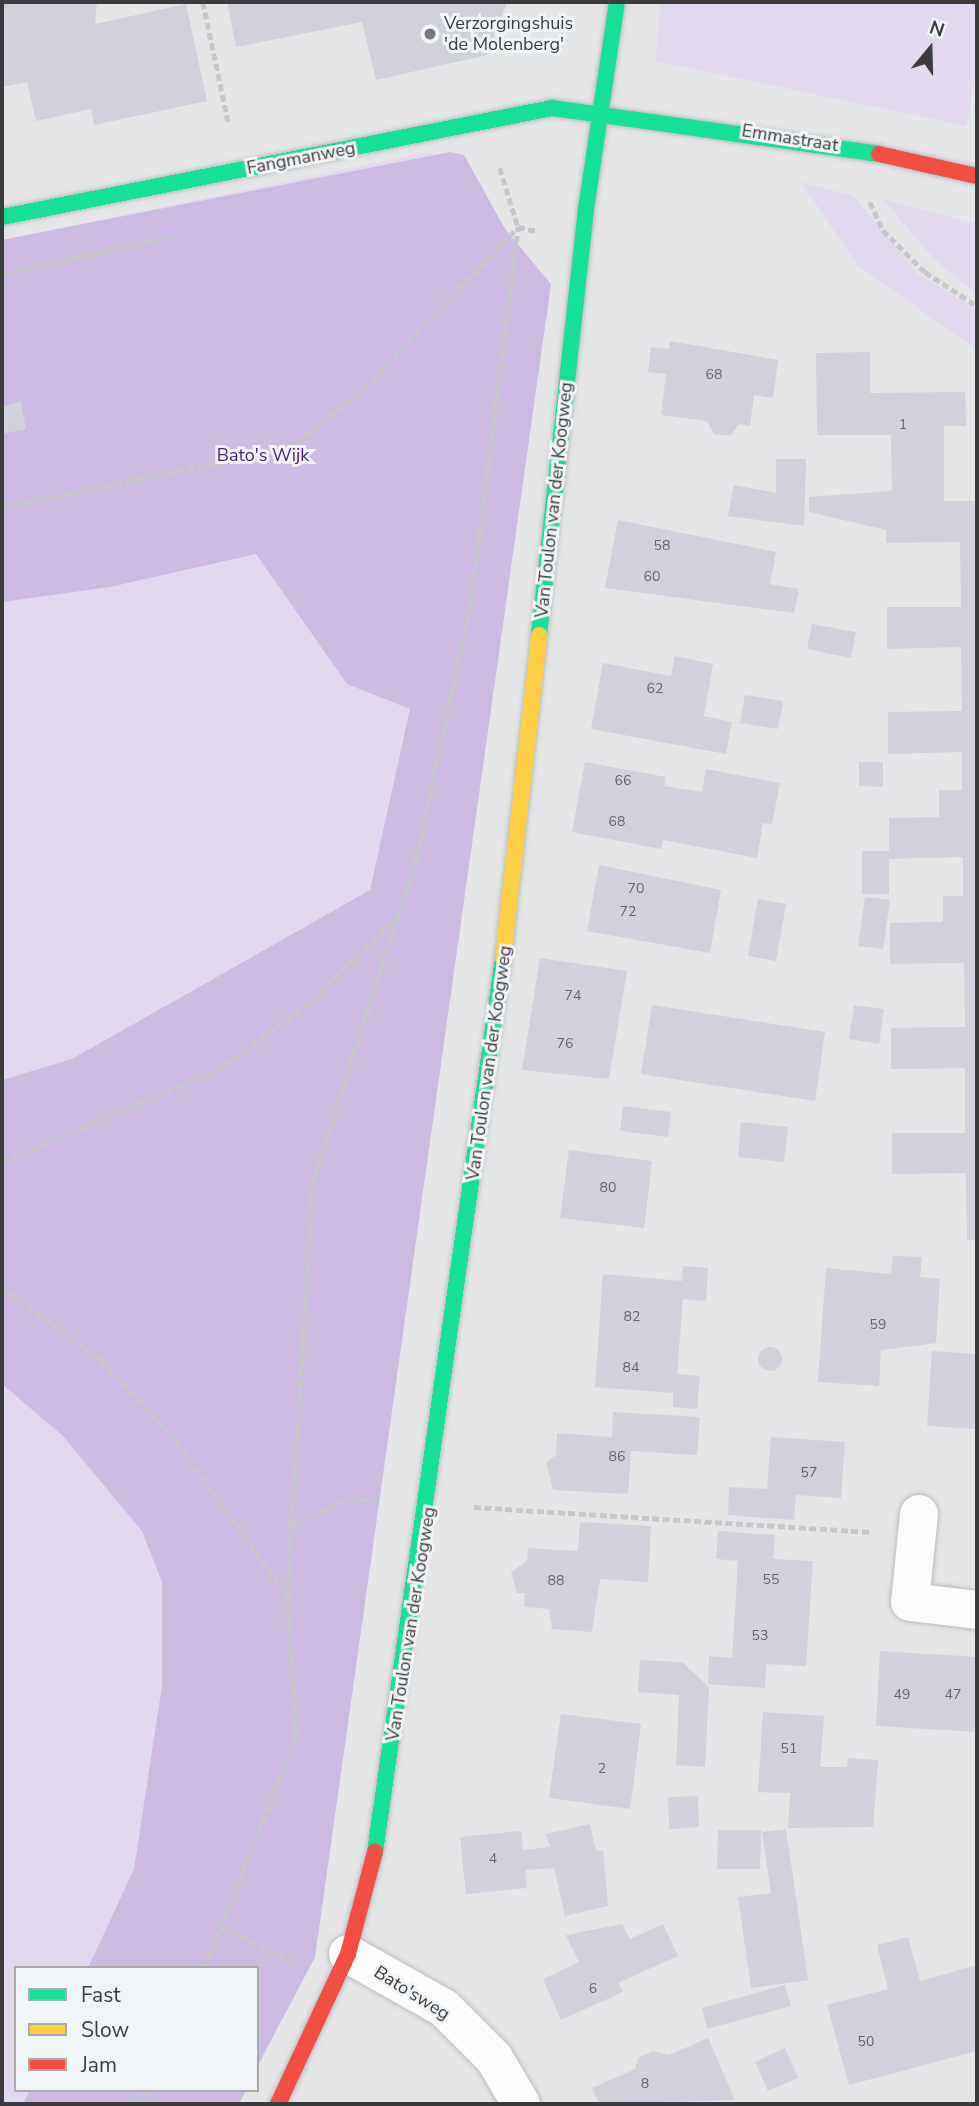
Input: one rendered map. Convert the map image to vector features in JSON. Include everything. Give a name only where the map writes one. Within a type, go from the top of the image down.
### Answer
[{"type":"street","name":"Van Toulon van der Koogweg","points":[[278,2104],[341,1970],[381,1828],[430,1503],[507,930],[583,240],[617,2]]},
{"type":"street","name":"Fangmanweg","points":[[2,217],[552,108],[600,117]]},
{"type":"street","name":"Emmastraat","points":[[600,117],[675,120],[846,146],[977,176]]},
{"type":"street","points":[[918,1525],[910,1602],[977,1610]]},
{"type":"street","name":"Bato'sweg","points":[[341,1970],[444,2008],[494,2058],[521,2104]]},
{"type":"path","points":[[203,2],[239,170]]},
{"type":"path","points":[[846,146],[883,230],[925,272],[977,306]]},
{"type":"path","points":[[205,1966],[296,1737],[287,1596],[312,1185],[416,859],[470,607],[518,227],[499,162]]},
{"type":"path","points":[[518,227],[583,240]]},
{"type":"path","points":[[2,507],[287,448],[357,396],[518,227]]},
{"type":"path","points":[[2,1162],[218,1070],[312,1001],[398,914]]},
{"type":"path","points":[[2,1287],[101,1360],[170,1433],[287,1596]]},
{"type":"path","points":[[291,1526],[351,1498],[918,1525]]},
{"type":"path","points":[[222,1926],[341,1970]]},
{"type":"green space","points":[[661,2],[977,2],[977,68],[966,126],[655,61]]},
{"type":"green space","name":"Bato's Wijk","points":[[450,152],[464,155],[505,229],[551,284],[315,1957],[259,2063],[259,1966],[89,1966],[134,1869],[162,1686],[162,1582],[142,1531],[63,1436],[2,1384],[2,1080],[72,1059],[370,890],[410,709],[347,684],[256,554],[110,587],[2,602],[2,240]]},
{"type":"green space","name":"Bato's Wijk","points":[[425,153],[464,155],[505,229],[551,284],[315,1957],[259,2063],[259,1966],[14,1966],[14,2092],[245,2092],[239,2104],[2,2104],[2,240]]},
{"type":"green space","points":[[801,182],[854,196],[917,273],[977,310],[977,350],[857,265]]},
{"type":"green space","points":[[882,199],[977,224],[977,294],[935,260]]},
{"type":"green space","points":[[29,2092],[245,2092],[239,2104],[23,2104]]},
{"type":"building","points":[[2,2],[97,2],[95,24],[186,4],[207,101],[94,125],[91,109],[36,121],[27,82],[2,87]]},
{"type":"building","name":"Verzorgingshuis 'de Molenberg'","points":[[227,2],[507,2],[487,55],[376,80],[362,22],[236,47]]},
{"type":"building","points":[[670,341],[778,360],[773,398],[754,395],[750,426],[739,424],[730,436],[714,434],[707,421],[661,415],[666,374],[648,372],[651,347],[669,349]]},
{"type":"building","points":[[870,352],[870,393],[965,392],[966,426],[944,426],[944,501],[977,501],[977,1240],[967,1240],[966,1173],[892,1174],[892,1133],[965,1133],[965,1068],[891,1069],[891,1028],[965,1027],[964,963],[890,964],[890,923],[943,922],[943,896],[963,896],[963,857],[889,859],[889,894],[862,894],[862,851],[889,851],[889,818],[939,817],[939,790],[962,790],[962,752],[888,754],[888,712],[962,711],[961,647],[887,649],[887,607],[961,607],[960,542],[886,543],[886,530],[809,512],[809,497],[892,491],[891,435],[817,435],[816,353]]},
{"type":"building","points":[[21,402],[26,429],[2,434],[2,406]]},
{"type":"building","points":[[776,459],[806,459],[804,526],[728,516],[734,485],[776,493]]},
{"type":"building","points":[[618,520],[776,552],[770,584],[799,589],[794,613],[605,588]]},
{"type":"building","points":[[812,624],[856,632],[851,658],[807,649]]},
{"type":"building","points":[[675,656],[713,664],[704,716],[732,722],[726,754],[591,729],[603,663],[671,676]]},
{"type":"building","points":[[745,695],[783,701],[778,729],[740,723]]},
{"type":"building","points":[[585,762],[666,777],[664,786],[702,792],[706,769],[780,783],[772,824],[763,823],[757,858],[663,840],[661,849],[572,832]]},
{"type":"building","points":[[859,762],[883,762],[883,787],[859,786]]},
{"type":"building","points":[[599,865],[721,890],[710,953],[587,931]]},
{"type":"building","points":[[865,897],[890,900],[883,949],[858,946]]},
{"type":"building","points":[[758,899],[786,904],[776,961],[748,956]]},
{"type":"building","points":[[540,958],[627,971],[609,1079],[522,1070]]},
{"type":"building","points":[[652,1005],[825,1032],[815,1101],[641,1074]]},
{"type":"building","points":[[854,1005],[884,1009],[879,1044],[849,1039]]},
{"type":"building","points":[[623,1106],[671,1112],[668,1137],[620,1131]]},
{"type":"building","points":[[741,1122],[788,1127],[784,1162],[738,1157]]},
{"type":"building","points":[[569,1150],[652,1161],[644,1228],[560,1218]]},
{"type":"building","points":[[893,1256],[922,1257],[920,1277],[940,1279],[936,1343],[881,1350],[879,1386],[818,1382],[826,1268],[891,1274]]},
{"type":"building","points":[[683,1266],[708,1268],[706,1301],[683,1299],[677,1374],[700,1376],[697,1409],[673,1407],[673,1393],[595,1387],[603,1274],[682,1281]]},
{"type":"building","points":[[770,1347],[781,1354],[782,1359],[775,1370],[770,1371],[759,1364],[758,1359],[765,1348]]},
{"type":"building","points":[[932,1351],[977,1354],[977,1429],[927,1426]]},
{"type":"building","points":[[613,1412],[700,1417],[697,1455],[631,1451],[628,1494],[553,1490],[546,1462],[556,1455],[557,1433],[612,1437]]},
{"type":"building","points":[[771,1437],[845,1442],[841,1498],[796,1495],[794,1520],[728,1515],[729,1487],[767,1489]]},
{"type":"building","points":[[580,1522],[651,1526],[648,1582],[600,1579],[592,1632],[552,1629],[549,1609],[524,1607],[525,1593],[517,1593],[511,1572],[527,1561],[528,1548],[578,1551]]},
{"type":"building","points":[[718,1531],[775,1535],[773,1559],[813,1561],[806,1666],[766,1664],[765,1688],[708,1684],[709,1656],[732,1658],[738,1561],[716,1559]]},
{"type":"building","points":[[880,1651],[977,1657],[977,1732],[876,1726]]},
{"type":"building","points":[[640,1660],[682,1662],[709,1687],[705,1767],[676,1765],[679,1695],[638,1692]]},
{"type":"building","points":[[763,1712],[824,1716],[820,1767],[847,1767],[848,1758],[878,1760],[873,1827],[788,1828],[790,1793],[758,1792]]},
{"type":"building","points":[[561,1714],[641,1724],[630,1809],[549,1798]]},
{"type":"building","points":[[698,1796],[699,1827],[669,1829],[668,1797]]},
{"type":"building","points":[[590,1824],[596,1851],[603,1850],[608,1906],[565,1916],[554,1868],[525,1870],[527,1888],[466,1894],[460,1837],[521,1831],[523,1850],[550,1847],[546,1834]]},
{"type":"building","points":[[786,1829],[808,1980],[751,1988],[738,1897],[771,1893],[762,1832]]},
{"type":"building","points":[[718,1830],[761,1830],[760,1869],[717,1869]]},
{"type":"building","points":[[622,1924],[630,1939],[663,1924],[678,1956],[618,1983],[623,1992],[561,2020],[543,1979],[579,1962],[566,1935]]},
{"type":"building","points":[[908,1937],[920,1981],[977,1965],[977,2051],[849,2085],[827,2005],[888,1989],[877,1945]]},
{"type":"building","points":[[785,1985],[791,2006],[707,2029],[702,2008]]},
{"type":"building","points":[[708,2038],[735,2100],[599,2104],[592,2088],[635,2069],[638,2058],[653,2051],[669,2055]]},
{"type":"building","points":[[785,2048],[798,2078],[768,2091],[755,2062]]},
{"type":"traffic: fast","points":[[539,635],[586,209],[617,2]]},
{"type":"traffic: fast","points":[[2,217],[552,108],[879,154]]},
{"type":"traffic: fast","points":[[375,1852],[503,958]]},
{"type":"traffic: slow","points":[[503,958],[539,635]]},
{"type":"traffic: jam","points":[[879,154],[977,176]]},
{"type":"traffic: jam","points":[[278,2104],[348,1954],[375,1852]]},
{"type":"place","name":"Verzorgingshuis 'de Molenberg'","points":[[430,34]]}]
